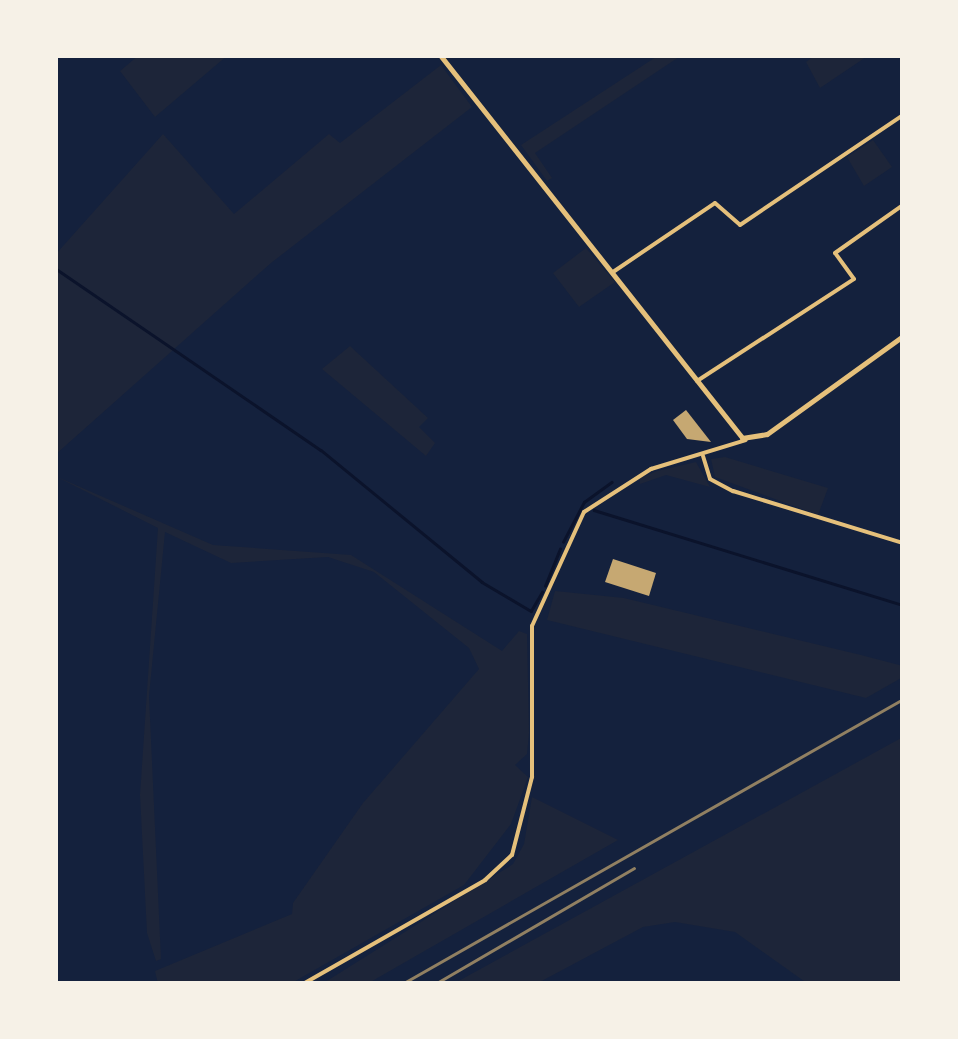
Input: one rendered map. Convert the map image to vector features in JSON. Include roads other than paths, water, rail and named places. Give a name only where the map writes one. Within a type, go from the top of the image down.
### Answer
[{"type":"street","points":[[440,55],[746,440]]},
{"type":"street","points":[[613,272],[715,203],[740,225],[903,115]]},
{"type":"street","points":[[698,382],[854,279],[836,253],[903,205]]},
{"type":"street","points":[[304,984],[485,880],[512,855],[532,777],[532,626],[594,501],[651,468],[703,456],[767,434],[903,336]]},
{"type":"street","points":[[703,456],[710,479],[733,491],[903,543]]},
{"type":"waterway","points":[[55,268],[321,450],[482,582],[531,611],[542,592]]},
{"type":"waterway","points":[[563,542],[584,502],[612,482]]},
{"type":"waterway","points":[[594,510],[903,605]]},
{"type":"waterway","points":[[545,586],[560,549]]},
{"type":"railway","points":[[402,984],[903,699]]},
{"type":"railway","points":[[435,984],[634,868]]}]
